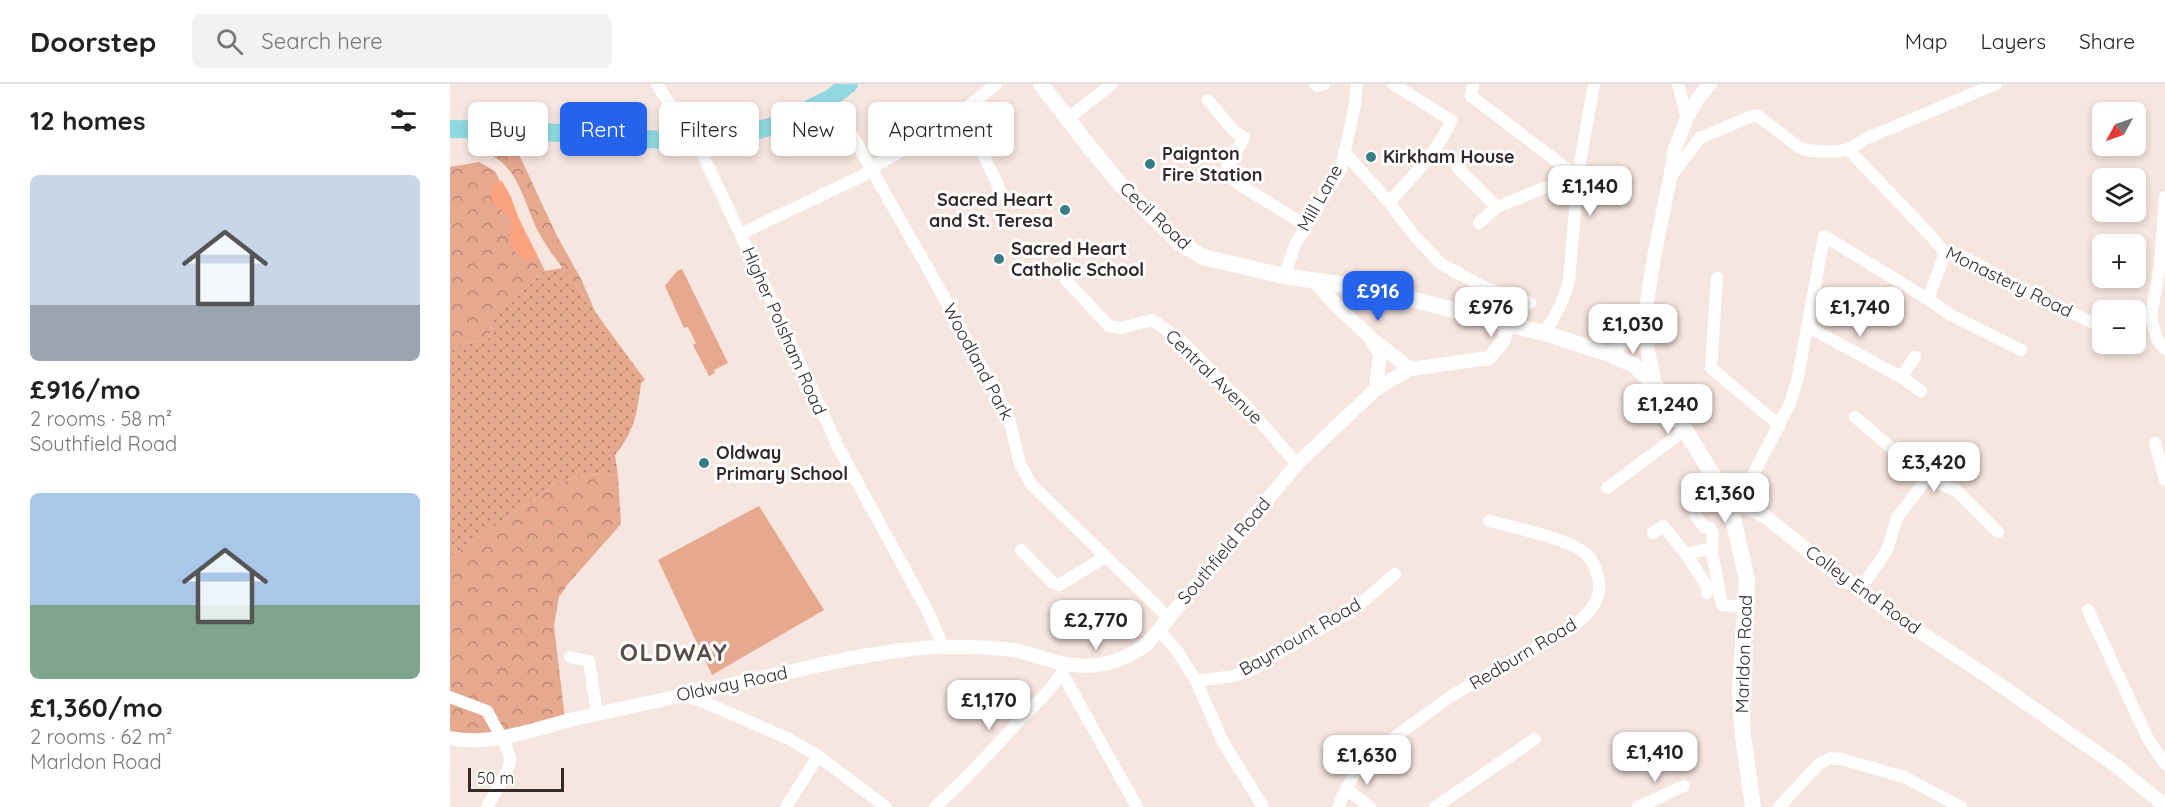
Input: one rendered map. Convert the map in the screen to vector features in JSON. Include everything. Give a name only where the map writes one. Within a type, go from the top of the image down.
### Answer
[{"type":"main road","points":[[759,130],[793,118],[831,98],[849,84]]},
{"type":"main road","name":"Cecil Road","points":[[1041,84],[1121,185],[1185,247],[1216,261],[1313,280]]},
{"type":"main road","points":[[450,129],[514,130],[659,140]]},
{"type":"main road","name":"Colley End Road","points":[[1313,280],[1395,295],[1511,310],[1544,333],[1609,354],[1634,365],[1655,385],[1711,472],[1734,502]]},
{"type":"main road","name":"Marldon Road","points":[[1734,502],[1733,518],[1747,580],[1741,666],[1741,713],[1753,807]]},
{"type":"street","name":"Higher Polsham Road","points":[[657,84],[668,102]]},
{"type":"street","points":[[975,102],[996,84]]},
{"type":"street","points":[[1067,119],[1112,84]]},
{"type":"street","points":[[1315,84],[1317,86],[1324,84]]},
{"type":"street","name":"Mill Lane","points":[[1284,276],[1305,225],[1341,169],[1355,105],[1357,84]]},
{"type":"street","points":[[1389,202],[1419,168],[1447,130],[1451,120],[1393,84]]},
{"type":"street","points":[[1473,84],[1471,96],[1567,169],[1578,174]]},
{"type":"street","points":[[1544,333],[1557,314],[1569,281],[1578,174],[1594,84]]},
{"type":"street","points":[[1678,84],[1687,118]]},
{"type":"street","points":[[1655,385],[1643,328],[1654,257],[1675,148],[1687,118],[1698,98],[1710,84]]},
{"type":"street","points":[[1671,177],[1700,138],[1752,116],[1758,116],[1800,148],[1813,152],[1848,149],[1865,139],[1996,84]]},
{"type":"street","name":"Woodland Park","points":[[831,98],[1008,414],[1020,464],[1025,474],[1038,492],[1169,618]]},
{"type":"street","points":[[1208,100],[1232,129],[1244,138],[1227,168],[1230,176],[1240,185],[1305,225]]},
{"type":"street","name":"Monastery Road","points":[[1848,149],[1945,253],[1968,259],[2037,298],[2092,322]]},
{"type":"street","points":[[1344,152],[1441,264],[1486,288],[1511,310],[1530,303]]},
{"type":"street","name":"Higher Polsham Road","points":[[703,156],[838,449],[926,606],[944,647]]},
{"type":"street","points":[[740,234],[864,175],[871,168],[892,156]]},
{"type":"street","points":[[984,156],[1002,194]]},
{"type":"street","points":[[1458,168],[1497,207]]},
{"type":"street","points":[[1479,223],[1497,207],[1578,174]]},
{"type":"street","points":[[2165,197],[2160,265],[2151,317],[2157,339],[2165,348]]},
{"type":"street","points":[[1734,502],[1743,494],[1780,426],[1798,377],[1824,236],[1929,298],[1951,315],[2021,350]]},
{"type":"street","points":[[1929,298],[1945,253]]},
{"type":"street","points":[[1717,278],[1712,368],[1780,426]]},
{"type":"street","name":"Central Avenue","points":[[1066,280],[1109,326],[1121,328],[1152,320],[1179,339],[1243,402],[1297,464]]},
{"type":"street","points":[[1313,280],[1336,306],[1410,369]]},
{"type":"street","name":"Southfield Road","points":[[1017,651],[1064,669],[1114,663],[1134,654],[1159,631],[1297,464],[1376,389],[1410,369],[1489,358],[1503,341],[1511,310]]},
{"type":"street","points":[[1808,327],[1901,377],[1921,391]]},
{"type":"street","points":[[1609,354],[1643,328]]},
{"type":"street","points":[[1371,338],[1380,354],[1376,389]]},
{"type":"street","points":[[1901,377],[1915,357]]},
{"type":"street","points":[[1855,417],[1927,478],[1957,491],[1998,532]]},
{"type":"street","points":[[1607,488],[1685,430]]},
{"type":"street","points":[[2154,443],[2165,480]]},
{"type":"street","points":[[1860,590],[1887,550],[1897,518],[1927,478]]},
{"type":"street","name":"Colley End Road","points":[[1734,502],[1766,517],[1860,590],[2080,740],[2119,768],[2165,806]]},
{"type":"street","points":[[1695,514],[1704,527],[1710,528],[1713,534],[1712,552],[1722,605],[1746,607]]},
{"type":"street","name":"Redburn Road","points":[[1338,807],[1361,762],[1451,696],[1569,629],[1585,617],[1598,599],[1600,585],[1595,566],[1585,552],[1569,544],[1529,531],[1489,521]]},
{"type":"street","points":[[1653,533],[1663,526],[1666,528],[1708,588],[1707,593]]},
{"type":"street","points":[[1021,549],[1059,585],[1105,557]]},
{"type":"street","points":[[1686,554],[1703,550],[1712,552]]},
{"type":"street","name":"Baymount Road","points":[[1196,681],[1247,672],[1353,610],[1395,574]]},
{"type":"street","points":[[2088,610],[2147,737],[2165,764]]},
{"type":"street","points":[[1159,631],[1176,649],[1196,681],[1223,742],[1263,807]]},
{"type":"street","name":"Oldway Road","points":[[450,738],[458,740],[501,738],[682,695],[854,658],[904,650],[987,647],[1017,651]]},
{"type":"street","points":[[570,657],[589,661],[597,714]]},
{"type":"street","points":[[935,807],[978,767],[1064,669],[1137,807]]},
{"type":"street","points":[[682,695],[704,702],[789,739],[818,756],[886,807]]},
{"type":"street","points":[[450,697],[487,711],[509,751],[508,767],[487,807]]},
{"type":"street","points":[[1435,807],[1535,739]]},
{"type":"street","points":[[786,807],[818,756]]},
{"type":"street","points":[[1779,807],[1820,764],[1831,758],[1904,777],[1961,807]]},
{"type":"street","points":[[1638,807],[1684,786]]},
{"type":"street","points":[[1346,789],[1370,807]]},
{"type":"green space","points":[[492,156],[520,156],[597,316],[543,240],[516,180],[500,161]]},
{"type":"green space","points":[[479,162],[495,171],[545,271],[494,315],[489,339],[461,344],[450,352],[450,167]]},
{"type":"green space","points":[[563,268],[645,380],[641,383],[631,429],[615,455],[618,476],[589,474],[557,483],[450,557],[450,352],[461,344],[489,339],[494,315],[545,271]]},
{"type":"green space","points":[[682,269],[728,363],[714,370],[715,373],[709,376],[693,345],[696,343],[688,327],[684,328],[665,286],[677,271]]},
{"type":"green space","points":[[589,474],[618,476],[621,524],[559,597],[554,626],[565,719],[495,736],[450,736],[450,557],[557,483]]},
{"type":"green space","points":[[759,506],[824,610],[712,675],[658,560]]},
{"type":"shaded area","points":[[502,181],[538,257],[529,261],[517,253],[511,244],[512,220],[492,200],[491,190],[494,183]]},
{"type":"place","name":"Kirkham House","points":[[1371,157]]},
{"type":"place","name":"Paignton Fire Station","points":[[1150,164]]},
{"type":"place","name":"Sacred Heart and St. Teresa","points":[[1065,210]]},
{"type":"place","name":"Sacred Heart Catholic School","points":[[999,259]]},
{"type":"place","name":"Oldway Primary School","points":[[704,463]]},
{"type":"district","name":"OLDWAY","points":[[674,653]]}]
